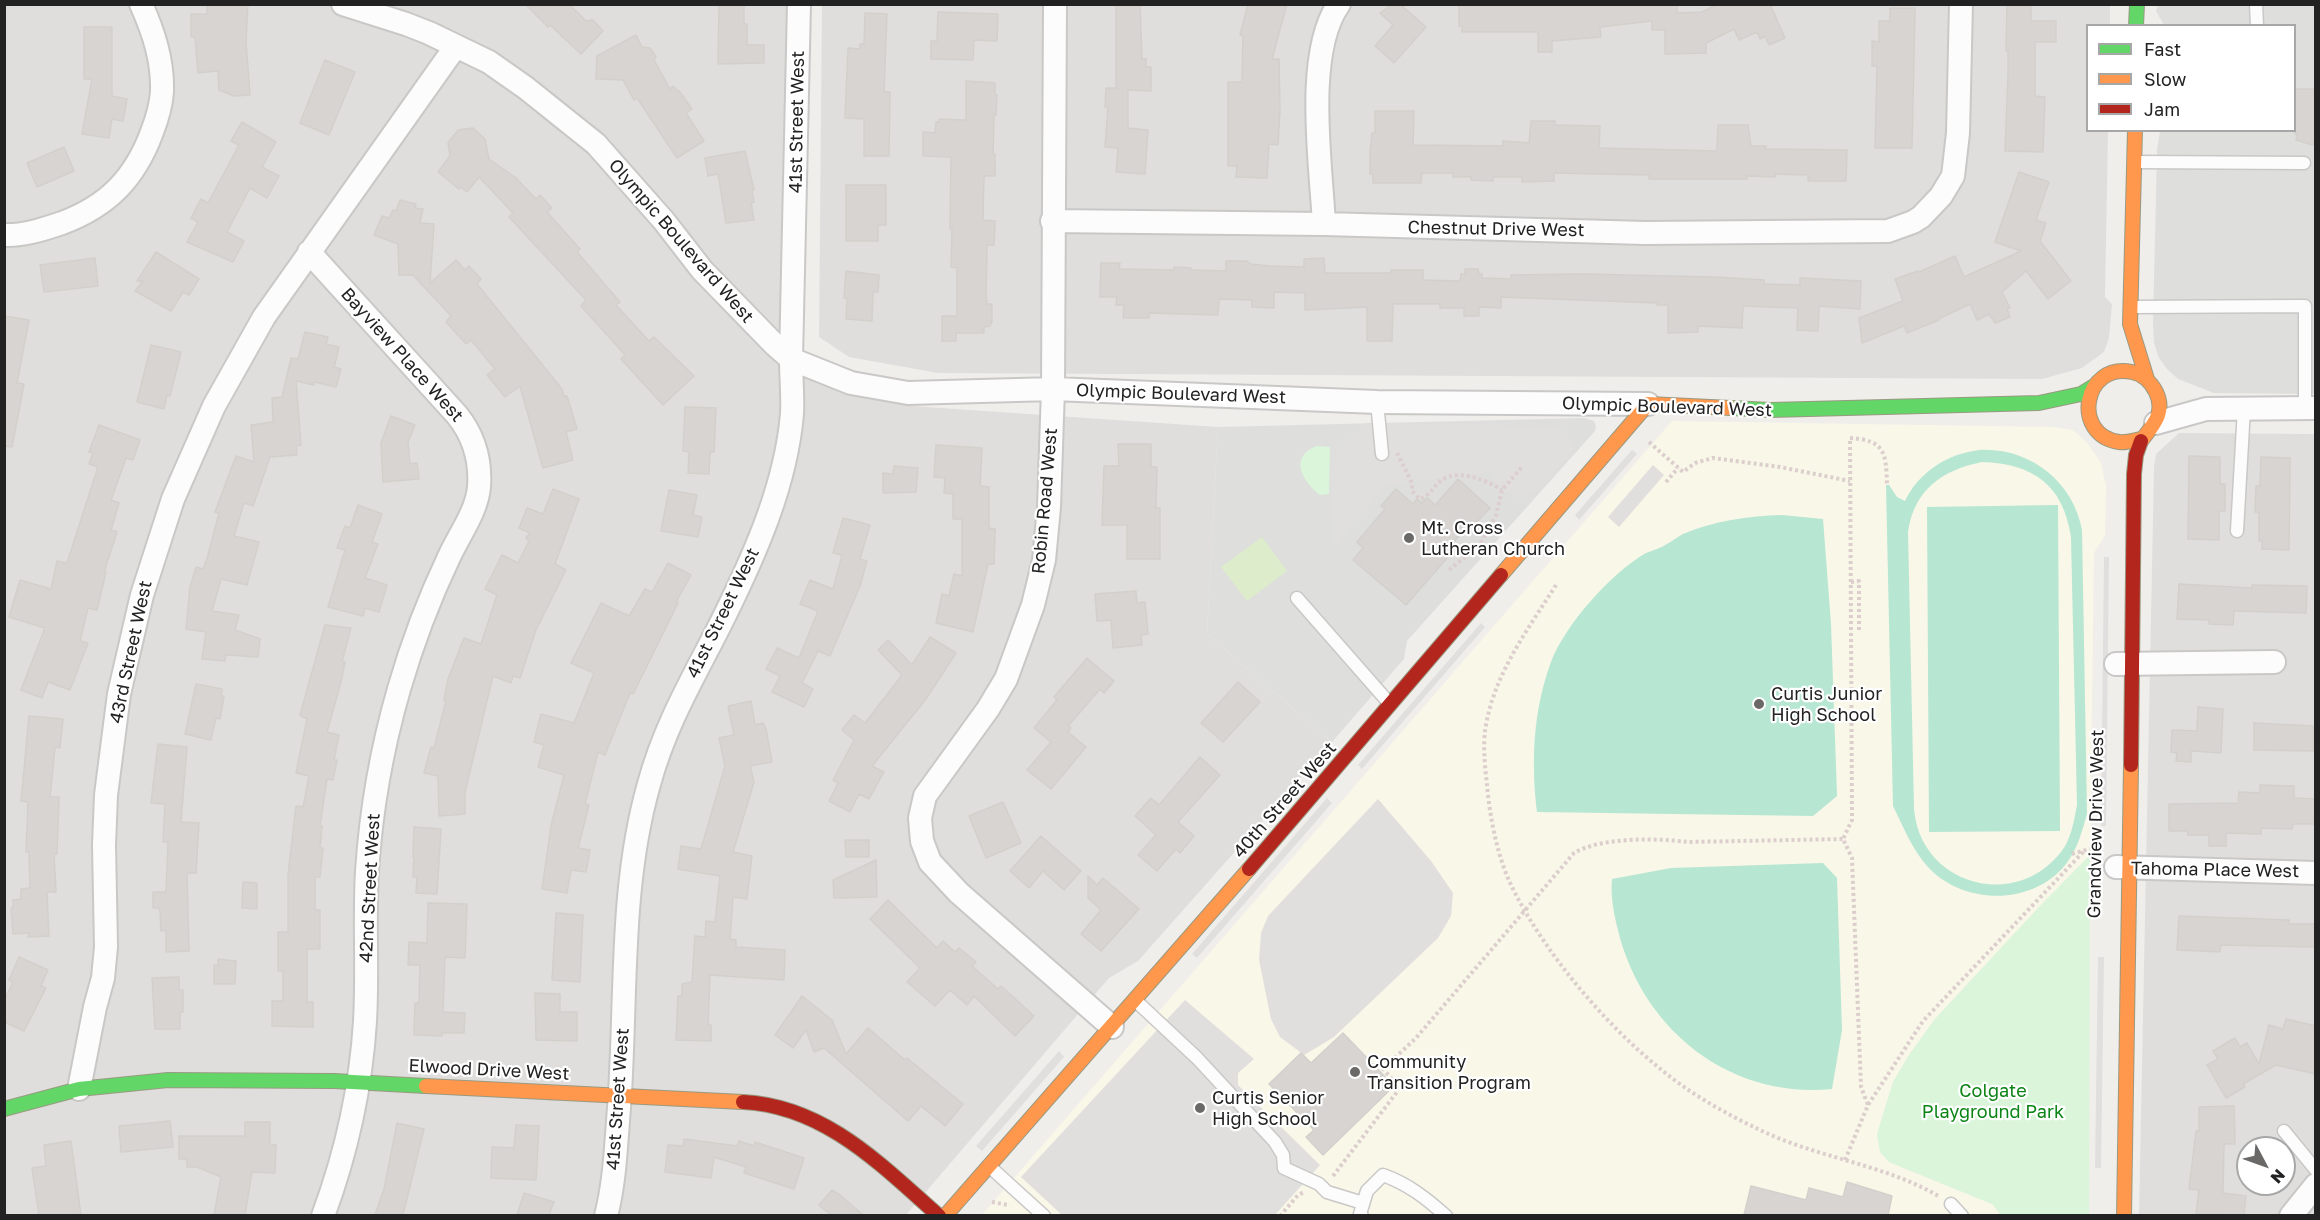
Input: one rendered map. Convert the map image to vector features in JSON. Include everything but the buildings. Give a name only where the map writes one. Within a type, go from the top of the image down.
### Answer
[{"type":"street","points":[[4,235],[39,231],[84,215],[105,201],[126,182],[146,148],[159,114],[162,93],[154,33],[141,4]]},
{"type":"street","name":"Olympic Boulevard West","points":[[342,4],[406,24],[456,46],[489,62],[526,88],[596,144],[664,221],[702,270],[791,359],[851,383],[908,393],[1053,389],[1377,402],[1648,404],[1770,410],[2039,403],[2081,394],[2094,386]]},
{"type":"street","name":"41st Street West","points":[[606,1215],[615,1163],[620,1095],[625,929],[639,824],[649,783],[672,716],[725,615],[761,535],[772,504],[787,446],[792,413],[791,359],[799,4]]},
{"type":"street","name":"Robin Road West","points":[[1054,4],[1053,389],[1044,560],[1033,605],[1006,679],[988,709],[924,796],[920,818],[922,841],[930,862],[959,893],[1112,1027]]},
{"type":"street","points":[[1324,224],[1318,68],[1325,30],[1340,4]]},
{"type":"street","name":"Chestnut Drive West","points":[[1052,221],[1324,224],[1645,233],[1888,231],[1913,222],[1932,206],[1949,185],[1956,161],[1961,4]]},
{"type":"street","points":[[2136,24],[2137,4]]},
{"type":"street","points":[[309,252],[456,46]]},
{"type":"street","points":[[2135,132],[2130,324],[2150,382],[2159,397],[2160,410],[2149,431]]},
{"type":"street","name":"Bayview Place West","points":[[309,252],[466,426],[475,446],[480,466]]},
{"type":"street","name":"43rd Street West","points":[[79,1089],[94,1007],[103,978],[106,947],[104,845],[112,744],[129,644],[142,595],[173,499],[214,406],[264,318],[309,252]]},
{"type":"street","points":[[2121,342],[2130,324]]},
{"type":"street","points":[[2109,454],[2101,436],[2092,424],[2088,411],[2088,398],[2094,386],[2107,375],[2116,360]]},
{"type":"street","points":[[2107,375],[2128,371],[2184,403],[2206,409],[2311,408]]},
{"type":"street","name":"Olympic Boulevard West","points":[[2039,403],[2092,424]]},
{"type":"street","name":"40th Street West","points":[[945,1215],[1135,1001],[1648,404]]},
{"type":"street","points":[[2101,436],[2114,442],[2128,443],[2149,431],[2206,409]]},
{"type":"street","name":"Grandview Drive West","points":[[2124,1215],[2118,867],[2121,664],[2136,454],[2149,431]]},
{"type":"street","name":"42nd Street West","points":[[322,1215],[341,1160],[358,1082],[365,1023],[367,870],[378,778],[388,732],[410,654],[430,600],[473,510],[479,489],[480,466]]},
{"type":"street","points":[[2119,593],[2122,511],[2120,492]]},
{"type":"street","points":[[2121,664],[2274,662]]},
{"type":"street","name":"Tahoma Place West","points":[[2118,867],[2316,873]]},
{"type":"street","name":"Elwood Drive West","points":[[4,1109],[79,1089],[168,1080],[358,1082],[759,1103],[803,1113],[830,1125],[855,1142],[939,1215]]},
{"type":"street","points":[[2291,1215],[2316,1185]]},
{"type":"lane","points":[[2256,4],[2257,24]]},
{"type":"lane","points":[[2134,162],[2304,163]]},
{"type":"lane","points":[[2130,307],[2305,306],[2311,408]]},
{"type":"lane","points":[[1377,402],[1382,454]]},
{"type":"lane","points":[[2237,531],[2244,408]]},
{"type":"lane","points":[[1297,598],[1391,705]]},
{"type":"lane","points":[[1135,1001],[1197,1058],[1275,1142],[1283,1155],[1284,1168],[1319,1184],[1327,1192],[1363,1209],[1367,1191],[1383,1175],[1403,1182],[1446,1215]]},
{"type":"lane","points":[[2284,1131],[2316,1170]]},
{"type":"lane","points":[[989,1166],[1044,1215]]},
{"type":"lane","points":[[1951,1204],[1962,1215]]},
{"type":"path","points":[[1843,839],[1852,820],[1850,439],[1865,439],[1882,449],[1886,460],[1887,485]]},
{"type":"path","points":[[1649,442],[1685,472],[1695,463],[1707,459],[1734,459],[1850,481]]},
{"type":"path","points":[[1396,450],[1413,483],[1412,491],[1420,499],[1428,496],[1443,478],[1463,475],[1492,484],[1502,490]]},
{"type":"path","points":[[1449,570],[1479,546],[1496,515],[1502,490],[1522,467]]},
{"type":"path","points":[[1666,482],[1678,468]]},
{"type":"path","points":[[1479,546],[1485,550]]},
{"type":"path","points":[[1851,582],[1859,581],[1859,631]]},
{"type":"path","points":[[1556,585],[1518,642],[1493,696],[1485,732],[1484,764],[1489,808],[1500,854],[1511,884],[1524,909],[1558,961],[1590,1000],[1626,1038],[1687,1090],[1790,1144],[1845,1160],[1914,1185],[1938,1195],[1951,1204]]},
{"type":"path","points":[[1333,1176],[1396,1092],[1397,1085],[1383,1069],[1416,1038],[1574,853],[1593,844],[1671,840],[1688,842],[1843,839]]},
{"type":"path","points":[[1843,839],[1852,858],[1861,1088],[1868,1105]]},
{"type":"path","points":[[2072,854],[2096,847]]},
{"type":"path","points":[[1845,1160],[1868,1105],[1923,1021],[2085,850]]},
{"type":"path","points":[[1280,1215],[1298,1195],[1307,1191]]},
{"type":"shaded area","points":[[2158,4],[2315,5],[2315,394],[2214,393],[2178,379],[2159,358],[2154,343],[2153,323],[2157,149],[2160,132],[2296,132],[2296,24],[2163,24],[2156,11]]},
{"type":"shaded area","points":[[5,5],[790,5],[783,369],[833,387],[912,406],[1218,427],[1207,634],[1332,742],[1138,961],[1109,978],[906,1215],[5,1216]]},
{"type":"shaded area","points":[[822,5],[2110,5],[2110,24],[2086,24],[2086,132],[2108,132],[2105,297],[2112,304],[2109,338],[2104,352],[2082,368],[2042,379],[938,373],[849,357],[819,337]]},
{"type":"shaded area","points":[[1584,418],[1594,421],[1595,431],[1407,641],[1404,659],[1332,742],[1207,634],[1218,427]]},
{"type":"shaded area","name":"Curtis Junior High School","points":[[1672,421],[2052,427],[2073,430],[2088,444],[2101,463],[2106,487],[2105,535],[2094,553],[2090,855],[1935,1019],[1893,1082],[1877,1134],[1903,1168],[1992,1204],[2001,1215],[981,1216]]},
{"type":"shaded area","points":[[1367,423],[1562,427],[1575,448],[1534,494],[1530,492],[1522,501],[1493,481],[1494,471],[1387,485],[1334,547],[1331,467],[1338,448]]},
{"type":"shaded area","points":[[2179,433],[2315,434],[2315,1215],[2139,1216],[2156,454]]},
{"type":"shaded area","points":[[1632,450],[1637,454],[1579,520],[1575,515]]},
{"type":"shaded area","points":[[1653,465],[1664,475],[1619,527],[1608,517]]},
{"type":"shaded area","points":[[2104,557],[2109,557],[2106,826],[2101,826]]},
{"type":"shaded area","points":[[1481,623],[1485,627],[1362,769],[1358,765]]},
{"type":"shaded area","points":[[1327,798],[1332,803],[1197,958],[1192,954]]},
{"type":"shaded area","points":[[1378,799],[1431,861],[1453,893],[1451,916],[1438,938],[1334,1037],[1304,1055],[1280,1037],[1271,1019],[1259,960],[1261,933],[1268,916]]},
{"type":"shaded area","points":[[2098,957],[2104,957],[2101,1168],[2095,1168]]},
{"type":"shaded area","name":"Curtis Senior High School","points":[[1185,1000],[1254,1059],[1238,1073],[1238,1085],[1320,1165],[1274,1216],[1062,1215],[1021,1177]]},
{"type":"shaded area","points":[[1059,1051],[1064,1057],[982,1151],[976,1146]]},
{"type":"green space","points":[[1316,446],[1330,447],[1329,494],[1320,495],[1314,490],[1301,470],[1302,457]]},
{"type":"green space","points":[[1979,450],[2015,454],[2046,470],[2069,496],[2082,530],[2087,814],[2074,852],[2052,878],[2035,888],[2016,894],[1997,896],[1977,894],[1942,879],[1927,866],[1917,852],[1893,806],[1886,485],[1889,485],[1897,497],[1905,501],[1926,473],[1945,460]],"holes":[[[1982,462],[2016,467],[2043,480],[2061,503],[2067,519],[2071,537],[2077,805],[2070,836],[2061,852],[2041,870],[2019,881],[1995,885],[1972,881],[1951,871],[1933,856],[1920,835],[1914,809],[1908,532],[1916,504],[1932,484],[1954,470]]]},
{"type":"green space","points":[[2058,505],[2060,831],[1929,832],[1927,507]]},
{"type":"green space","points":[[1782,515],[1823,519],[1831,624],[1837,796],[1813,816],[1537,812],[1534,755],[1540,699],[1551,662],[1558,648],[1567,632],[1591,601],[1632,562],[1683,534],[1731,520]]},
{"type":"green space","points":[[1262,537],[1287,571],[1247,601],[1221,567]]},
{"type":"green space","name":"Colgate Playground Park","points":[[2090,855],[2089,1215],[2001,1215],[1992,1204],[1889,1162],[1880,1152],[1877,1134],[1893,1082],[1935,1019]]},
{"type":"green space","points":[[1823,863],[1837,878],[1842,1030],[1832,1089],[1795,1089],[1760,1083],[1728,1071],[1699,1053],[1673,1030],[1650,1003],[1633,972],[1620,938],[1612,901],[1612,879],[1671,868]]},
{"type":"traffic: fast","points":[[2136,24],[2137,4]]},
{"type":"traffic: fast","points":[[1731,408],[1770,410],[2039,403],[2081,394],[2094,386]]},
{"type":"traffic: fast","points":[[4,1109],[79,1089],[168,1080],[334,1081],[426,1086]]},
{"type":"traffic: slow","points":[[2135,132],[2130,324],[2147,379]]},
{"type":"traffic: slow","points":[[2141,441],[2159,413],[2159,399],[2154,388],[2143,377],[2132,372],[2115,372],[2103,378],[2094,388],[2089,401],[2089,414],[2094,427],[2104,437],[2119,442],[2142,439]]},
{"type":"traffic: slow","points":[[1501,575],[1648,404],[1731,408]]},
{"type":"traffic: slow","points":[[2124,1216],[2131,765]]},
{"type":"traffic: slow","points":[[945,1216],[1249,869]]},
{"type":"traffic: slow","points":[[426,1086],[743,1102]]},
{"type":"traffic: jam","points":[[2131,765],[2134,474],[2136,455],[2141,441]]},
{"type":"traffic: jam","points":[[1249,869],[1501,575]]},
{"type":"traffic: jam","points":[[743,1102],[773,1106],[800,1114],[826,1126],[873,1159],[939,1216]]},
{"type":"place","name":"Mt. Cross Lutheran Church","points":[[1409,538]]},
{"type":"place","name":"Curtis Junior High School","points":[[1759,704]]},
{"type":"place","name":"Community Transition Program","points":[[1355,1072]]},
{"type":"place","name":"Curtis Senior High School","points":[[1200,1108]]}]
